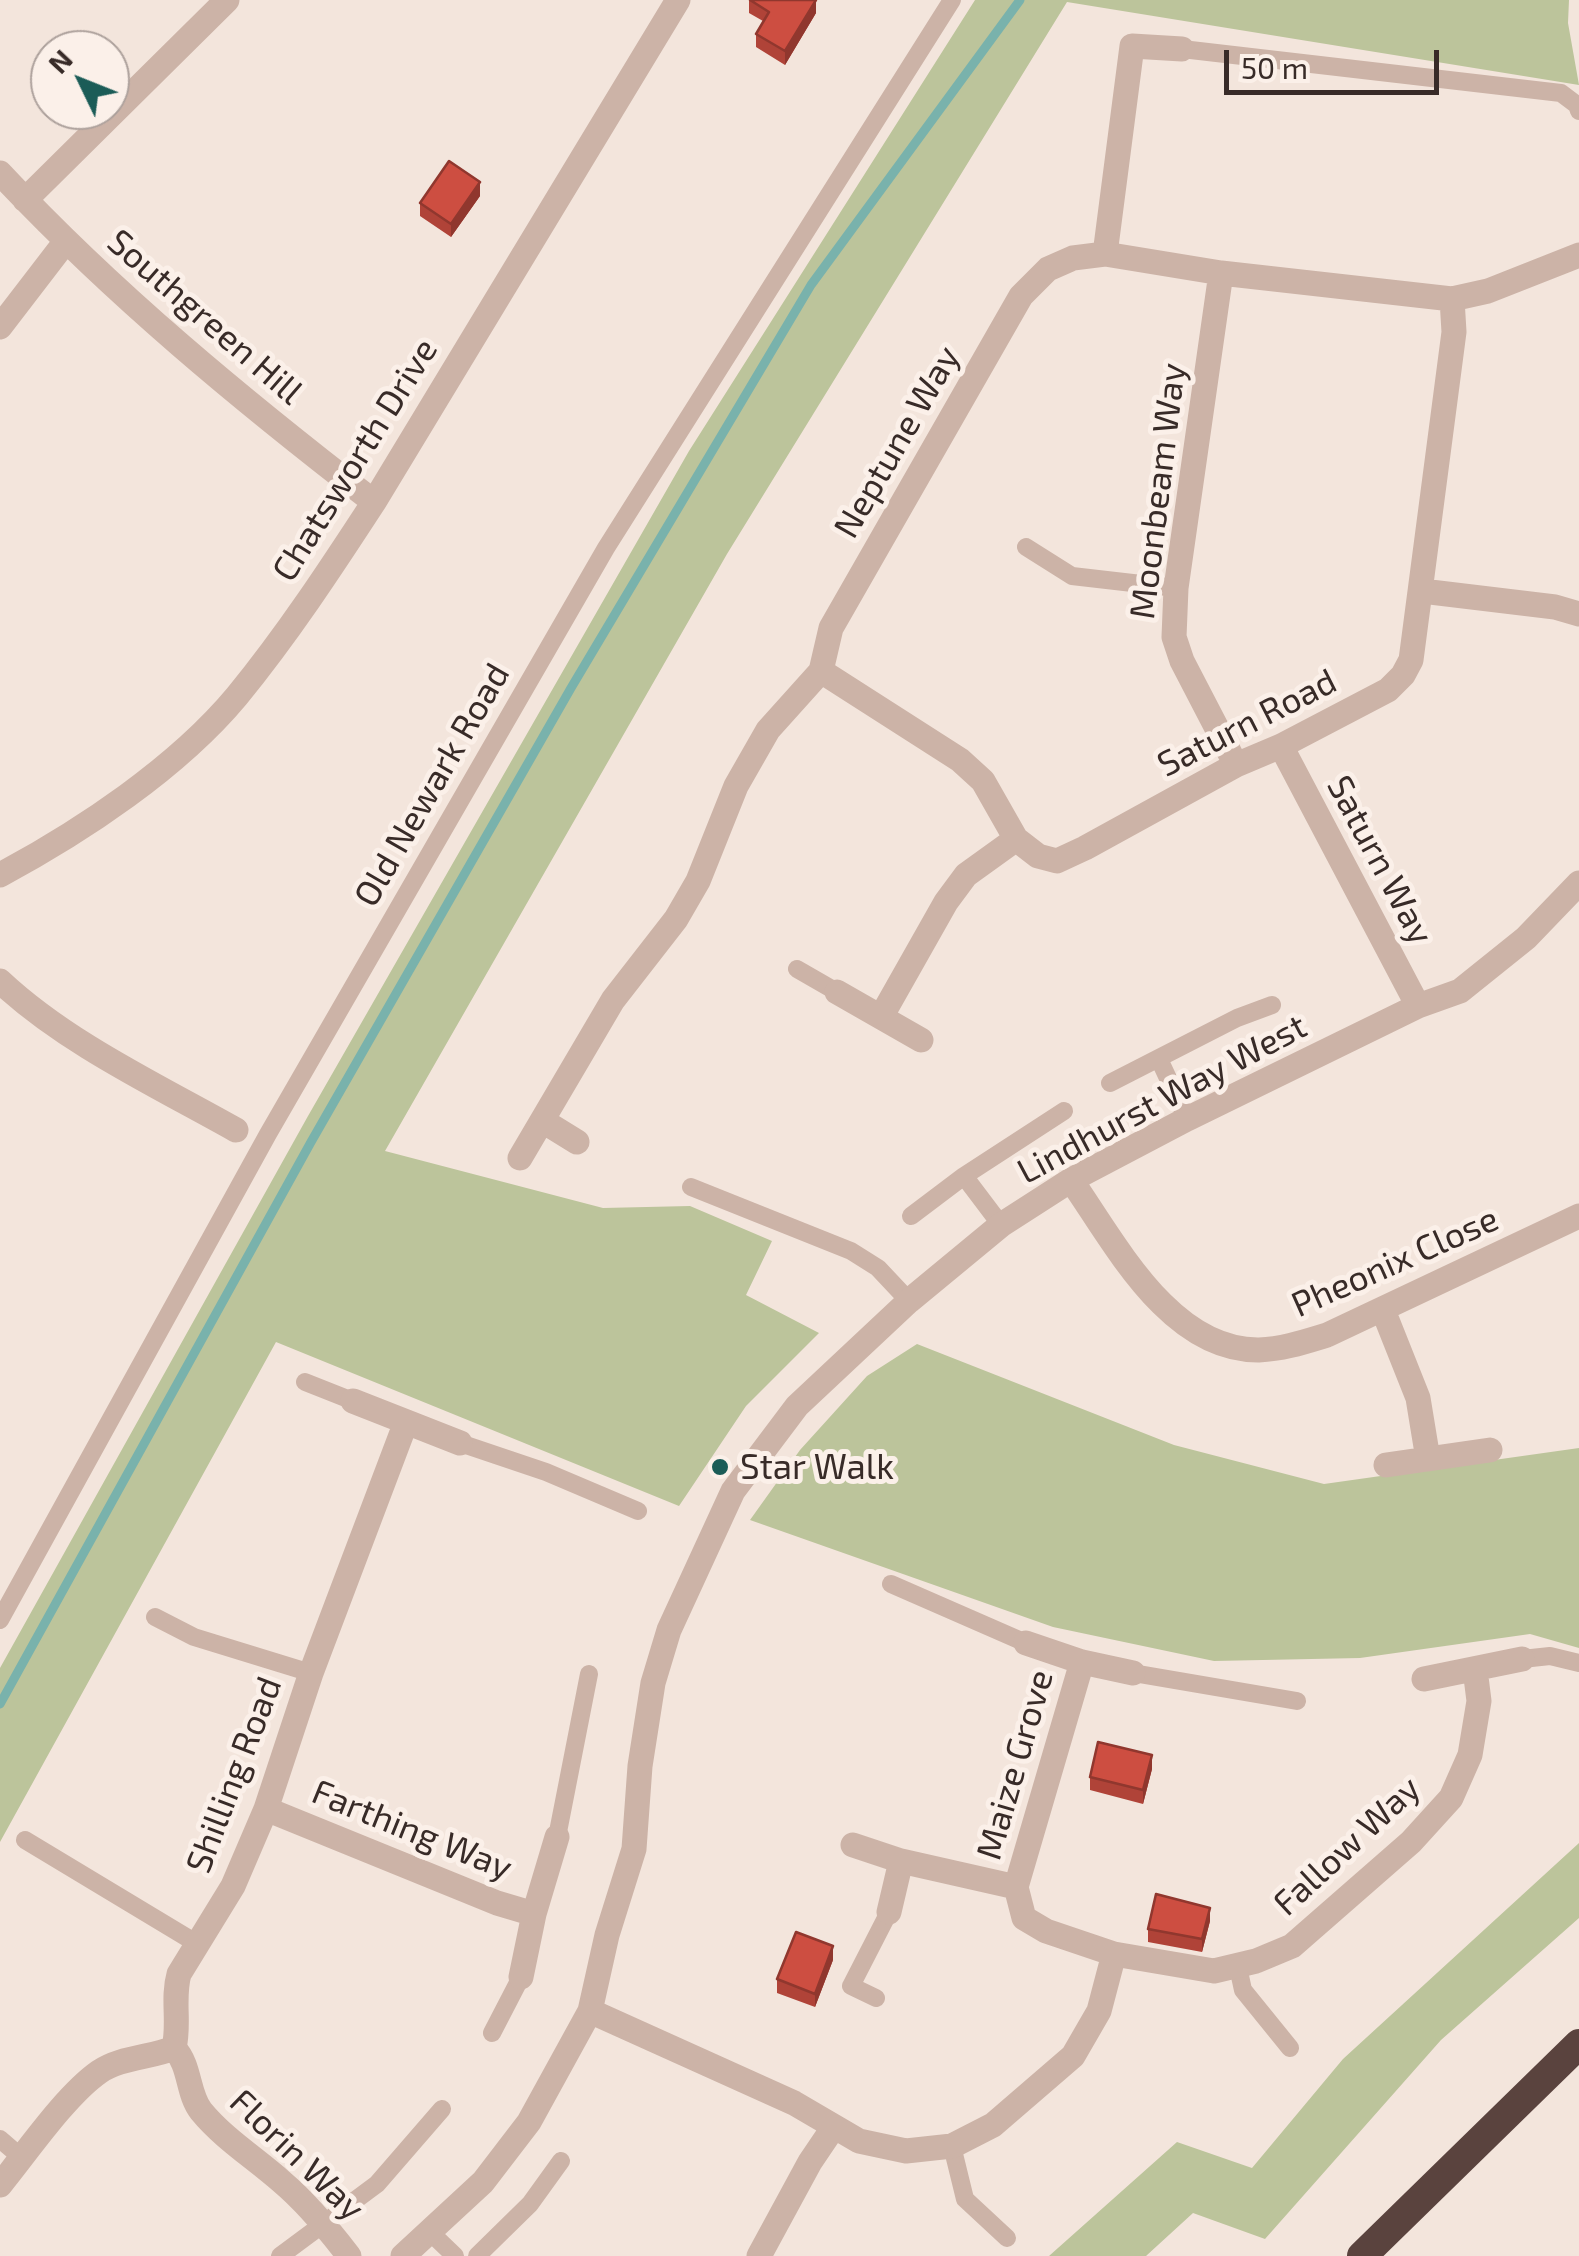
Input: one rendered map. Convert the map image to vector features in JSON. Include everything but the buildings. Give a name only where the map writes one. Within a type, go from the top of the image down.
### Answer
[{"type":"highway","points":[[1362,2256],[1579,2044]]},
{"type":"street","points":[[25,200],[227,0]]},
{"type":"street","name":"Chatsworth Drive","points":[[0,875],[139,786],[224,709],[325,578],[374,502],[678,0]]},
{"type":"street","points":[[1105,254],[1132,46],[1182,49]]},
{"type":"street","name":"Southgreen Hill","points":[[0,173],[66,241],[265,417],[374,502]]},
{"type":"street","points":[[0,327],[66,241]]},
{"type":"street","name":"Neptune Way","points":[[520,1158],[613,1000],[676,920],[698,881],[736,786],[768,730],[821,671],[832,628],[1021,296],[1048,269],[1074,258],[1105,254],[1221,273],[1452,299],[1488,291],[1579,255]]},
{"type":"street","name":"Moonbeam Way","points":[[1221,273],[1176,588],[1174,638],[1236,764]]},
{"type":"street","name":"Saturn Road","points":[[1016,839],[1038,856],[1057,861],[1236,764],[1281,746],[1388,690],[1403,675],[1411,660],[1422,591],[1454,332],[1452,299]]},
{"type":"street","points":[[1422,591],[1556,607],[1579,614]]},
{"type":"street","points":[[821,671],[960,760],[984,781],[1016,839],[966,875],[946,902],[880,1017]]},
{"type":"street","name":"Saturn Way","points":[[1281,746],[1418,1006]]},
{"type":"street","name":"Lindhurst Way West","points":[[403,2256],[483,2182],[529,2122],[590,2011],[634,1849],[640,1766],[653,1684],[685,1589],[732,1491],[797,1406],[909,1301],[1001,1225],[1071,1180],[1187,1119],[1294,1070],[1418,1006],[1460,991],[1526,938],[1579,883]]},
{"type":"street","points":[[0,982],[42,1016],[236,1130]]},
{"type":"street","points":[[837,992],[922,1040]]},
{"type":"street","points":[[543,1121],[576,1142]]},
{"type":"street","name":"Pheonix Close","points":[[1071,1180],[1140,1282],[1170,1313],[1200,1333],[1230,1346],[1256,1350],[1291,1347],[1383,1310],[1579,1216]]},
{"type":"street","points":[[1383,1310],[1418,1398],[1428,1459]]},
{"type":"street","points":[[352,1401],[460,1443]]},
{"type":"street","name":"Shilling Road","points":[[174,2048],[178,2031],[178,1974],[233,1886],[266,1809],[311,1673],[406,1422]]},
{"type":"street","points":[[1386,1465],[1490,1450]]},
{"type":"street","name":"Maize Grove","points":[[1026,1643],[1082,1662],[1132,1673]]},
{"type":"street","points":[[1424,1679],[1522,1659]]},
{"type":"street","name":"Maize Grove","points":[[1016,1887],[1082,1662]]},
{"type":"street","name":"Fallow Way","points":[[1016,1887],[1024,1918],[1046,1931],[1114,1954],[1214,1972],[1292,1946],[1411,1842],[1451,1798],[1470,1755],[1479,1701],[1475,1669]]},
{"type":"street","name":"Farthing Way","points":[[266,1809],[534,1914]]},
{"type":"street","points":[[521,1976],[557,1837]]},
{"type":"street","points":[[852,1845],[902,1861],[1016,1887]]},
{"type":"street","points":[[889,1912],[902,1861]]},
{"type":"street","points":[[590,2011],[794,2102],[859,2141],[906,2151],[952,2146],[993,2125],[1073,2056],[1098,2011],[1114,1954]]},
{"type":"street","points":[[0,2185],[100,2072],[133,2058],[174,2048]]},
{"type":"street","name":"Florin Way","points":[[174,2048],[182,2056],[197,2106],[218,2131],[284,2183],[349,2256]]},
{"type":"street","points":[[760,2256],[832,2128]]},
{"type":"lane","name":"Old Newark Road","points":[[0,1620],[268,1134],[606,548],[952,0]]},
{"type":"lane","points":[[1182,49],[1561,93],[1579,111]]},
{"type":"lane","points":[[1026,547],[1072,576],[1176,588]]},
{"type":"lane","points":[[797,969],[837,992]]},
{"type":"lane","points":[[1110,1084],[1237,1018],[1272,1005]]},
{"type":"lane","points":[[1159,1058],[1187,1119]]},
{"type":"lane","points":[[911,1216],[1064,1111]]},
{"type":"lane","points":[[964,1176],[1001,1225]]},
{"type":"lane","points":[[691,1186],[851,1251],[878,1268],[909,1301]]},
{"type":"lane","points":[[305,1382],[352,1401]]},
{"type":"lane","points":[[460,1443],[546,1472],[638,1511]]},
{"type":"lane","points":[[891,1584],[1026,1643]]},
{"type":"lane","points":[[155,1617],[194,1637],[311,1673]]},
{"type":"lane","points":[[1522,1659],[1550,1656],[1579,1662]]},
{"type":"lane","points":[[1132,1673],[1297,1701]]},
{"type":"lane","points":[[557,1837],[589,1674]]},
{"type":"lane","points":[[24,1840],[196,1943]]},
{"type":"lane","points":[[876,1998],[852,1986],[889,1912]]},
{"type":"lane","points":[[1238,1967],[1243,1990],[1290,2048]]},
{"type":"lane","points":[[492,2034],[521,1976]]},
{"type":"lane","points":[[280,2256],[377,2184],[442,2109]]},
{"type":"lane","points":[[0,2139],[22,2158]]},
{"type":"lane","points":[[952,2146],[964,2199],[1007,2238]]},
{"type":"lane","points":[[478,2256],[530,2204],[561,2161]]},
{"type":"lane","points":[[430,2232],[455,2256]]},
{"type":"green space","points":[[975,0],[1569,0],[1568,23],[1579,85],[1067,2],[727,554],[385,1151],[603,1208],[690,1206],[772,1241],[746,1295],[819,1333],[746,1406],[679,1506],[276,1342],[0,1842],[0,1668],[308,1116],[689,451]]},
{"type":"green space","points":[[917,1344],[1174,1445],[1324,1484],[1579,1448],[1579,1648],[1530,1634],[1360,1658],[1214,1661],[1053,1627],[750,1520],[800,1450],[867,1376]]},
{"type":"green space","points":[[1579,1843],[1579,1918],[1441,2040],[1265,2239],[1193,2213],[1146,2256],[1049,2256],[1177,2142],[1252,2168],[1343,2059]]},
{"type":"waterway","points":[[0,1704],[311,1142],[571,688],[811,285],[1020,0]]},
{"type":"place","name":"Star Walk","points":[[720,1467]]}]
